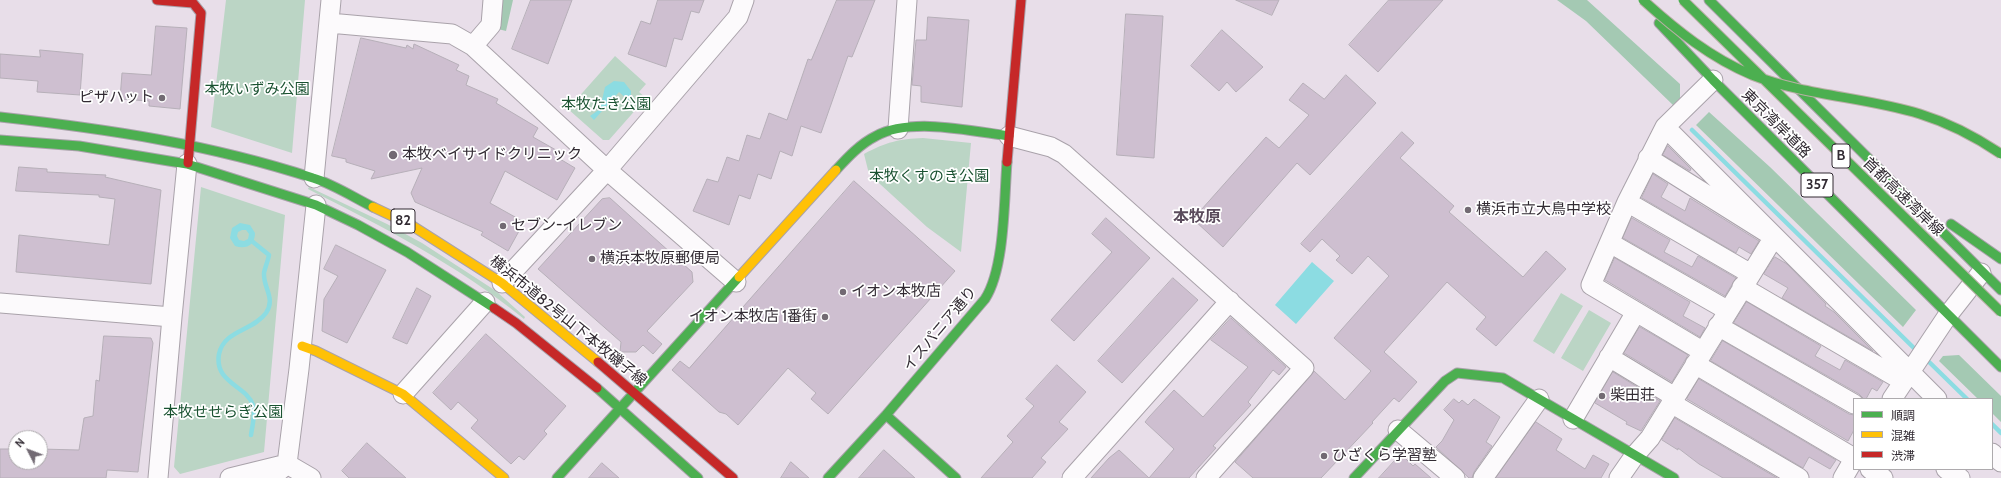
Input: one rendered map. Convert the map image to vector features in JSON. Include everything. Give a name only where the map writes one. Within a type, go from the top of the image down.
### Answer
[{"type":"main road","points":[[157,0],[193,3],[201,13],[188,164]]},
{"type":"main road","name":"イスパニア通り","points":[[828,478],[886,415],[985,299],[992,288],[998,267],[1021,0]]},
{"type":"main road","name":"東京湾岸道路","points":[[1636,0],[1713,80],[2001,366]]},
{"type":"main road","points":[[1643,0],[1693,42],[1717,57],[1768,81],[1804,90],[1887,106],[1940,120],[1962,130],[2001,154]]},
{"type":"main road","name":"首都高速湾岸線","points":[[1683,0],[2001,312]]},
{"type":"main road","points":[[1708,0],[1989,269],[2001,290]]},
{"type":"main road","points":[[1804,78],[1832,106]]},
{"type":"main road","name":"横浜市道82号山下本牧磯子線","points":[[0,117],[92,127],[189,144],[314,178],[411,225],[502,283],[634,392],[733,478]]},
{"type":"main road","points":[[557,478],[848,157],[864,144],[880,134],[898,129],[923,128],[1009,136]]},
{"type":"main road","name":"82","points":[[0,140],[79,146],[188,164],[316,205],[358,225],[407,252],[516,323],[554,352],[620,408],[698,478]]},
{"type":"main road","name":"首都高速湾岸線","points":[[1989,269],[1948,222],[2001,259]]},
{"type":"main road","points":[[302,346],[316,351],[403,394],[504,478]]},
{"type":"main road","points":[[1354,478],[1445,380],[1457,373],[1503,378],[1674,478]]},
{"type":"main road","points":[[886,415],[956,478]]},
{"type":"street","points":[[314,178],[331,0]]},
{"type":"street","points":[[473,46],[491,24],[493,0]]},
{"type":"street","points":[[502,283],[608,170],[738,17],[744,0]]},
{"type":"street","points":[[898,129],[907,0]]},
{"type":"street","points":[[329,24],[452,34],[473,46],[608,170],[736,282]]},
{"type":"street","points":[[1713,80],[1665,127],[1627,202],[1591,286],[1636,312],[1699,358],[1853,458]]},
{"type":"street","points":[[1665,127],[1774,237],[1906,376]]},
{"type":"street","points":[[1009,136],[1051,147],[1064,154],[1304,368],[1206,478]]},
{"type":"street","points":[[1648,158],[1774,237]]},
{"type":"street","points":[[158,478],[172,317],[188,164]]},
{"type":"street","points":[[1627,202],[1746,281],[1906,376],[1936,398]]},
{"type":"street","points":[[271,478],[287,464],[302,346],[316,205]]},
{"type":"street","points":[[1619,478],[1635,455],[1650,438],[1774,237]]},
{"type":"street","points":[[1610,243],[1853,403]]},
{"type":"street","points":[[1893,398],[1948,315],[1989,269]]},
{"type":"street","points":[[1072,478],[1230,301]]},
{"type":"street","points":[[403,394],[485,302]]},
{"type":"street","points":[[0,303],[172,317]]},
{"type":"street","points":[[1573,419],[1636,312]]},
{"type":"street","points":[[1609,357],[1673,400],[1799,478]]},
{"type":"street","points":[[1483,478],[1539,399]]},
{"type":"street","points":[[1398,430],[1455,478]]},
{"type":"street","points":[[1993,454],[2001,462]]},
{"type":"street","points":[[1843,478],[1853,461]]},
{"type":"street","points":[[230,478],[287,464],[311,478]]},
{"type":"street","points":[[1871,470],[1883,478]]},
{"type":"street","points":[[1948,470],[1960,478]]},
{"type":"green space","name":"本牧いずみ公園","points":[[226,0],[305,0],[292,153],[211,127]]},
{"type":"green space","points":[[501,0],[513,0],[506,31],[498,29]]},
{"type":"green space","points":[[1557,0],[1587,0],[1680,84],[1680,98],[1673,105],[1586,21]]},
{"type":"green space","name":"本牧たき公園","points":[[615,56],[646,84],[639,92],[646,98],[609,140],[603,140],[568,109]]},
{"type":"green space","points":[[1709,112],[1770,167],[1916,310],[1903,327],[1696,125]]},
{"type":"green space","name":"本牧くすのき公園","points":[[923,138],[971,143],[961,252],[927,227],[869,174],[864,154],[893,142]]},
{"type":"green space","name":"本牧せせらぎ公園","points":[[201,187],[285,215],[264,452],[180,474],[174,467]]},
{"type":"green space","points":[[309,187],[387,224],[422,243],[496,291],[525,317],[524,319],[499,299],[446,264],[392,233],[308,189]]},
{"type":"green space","points":[[1561,293],[1583,306],[1554,354],[1533,341]]},
{"type":"green space","points":[[1589,310],[1611,323],[1583,371],[1561,358]]},
{"type":"green space","points":[[1959,355],[2001,396],[2001,422],[1993,414],[1993,398],[1977,398],[1939,361],[1943,356]]},
{"type":"water","points":[[614,81],[624,82],[631,91],[631,96],[628,100],[619,92],[594,120],[590,116],[600,109],[605,87]]},
{"type":"water","points":[[240,223],[250,225],[255,233],[252,243],[246,247],[235,246],[230,238],[232,228]],"holes":[[[246,230],[249,234],[248,239],[244,241],[239,240],[237,236],[238,232]]]},
{"type":"water","points":[[1312,262],[1334,281],[1296,324],[1275,305]]},
{"type":"building","points":[[531,0],[572,0],[548,64],[512,49]]},
{"type":"building","points":[[658,0],[704,0],[699,13],[691,11],[682,40],[674,38],[666,67],[628,54],[641,21],[650,24]]},
{"type":"building","points":[[837,0],[875,0],[852,57],[848,56],[821,133],[801,126],[792,156],[780,151],[771,179],[758,174],[750,199],[739,195],[729,225],[693,211],[707,179],[718,182],[727,157],[739,161],[747,135],[760,139],[769,113],[787,120],[808,59],[811,60]]},
{"type":"building","points":[[1236,0],[1279,0],[1272,15]]},
{"type":"building","points":[[1389,0],[1443,0],[1378,72],[1349,45]]},
{"type":"building","points":[[1126,14],[1163,16],[1154,158],[1117,155]]},
{"type":"building","points":[[928,17],[969,20],[962,107],[921,102],[921,86],[912,85],[916,40],[926,40]]},
{"type":"building","points":[[156,26],[187,28],[180,109],[149,106],[149,101],[120,99],[122,73],[151,75]]},
{"type":"building","points":[[1222,30],[1263,67],[1236,92],[1227,82],[1219,91],[1191,66]]},
{"type":"building","points":[[361,38],[406,48],[407,45],[413,49],[414,44],[459,65],[456,70],[469,76],[466,85],[498,99],[496,103],[538,128],[533,137],[563,154],[560,159],[575,168],[557,200],[505,171],[490,203],[524,222],[508,251],[481,235],[483,232],[415,202],[411,193],[422,168],[371,179],[375,171],[346,162],[346,159],[332,156]]},
{"type":"building","points":[[40,50],[83,54],[80,95],[37,92],[38,81],[0,78],[0,54],[40,57]]},
{"type":"building","points":[[1346,75],[1376,103],[1310,175],[1297,163],[1223,247],[1193,219],[1266,137],[1279,148],[1309,115],[1289,100],[1303,83],[1324,99]]},
{"type":"building","points":[[1402,132],[1414,143],[1400,158],[1454,206],[1449,212],[1523,277],[1546,251],[1566,269],[1496,346],[1476,329],[1486,317],[1447,282],[1384,352],[1417,382],[1399,402],[1394,398],[1372,422],[1373,423],[1321,478],[1253,478],[1235,462],[1314,371],[1345,400],[1371,371],[1334,338],[1389,276],[1368,256],[1352,274],[1336,260],[1340,256],[1322,239],[1310,252],[1301,244]]},
{"type":"building","points":[[1668,146],[1691,169],[1690,171],[1663,155]]},
{"type":"building","points":[[19,167],[47,169],[47,172],[106,175],[105,177],[161,190],[151,284],[16,272],[19,235],[109,245],[115,199],[99,197],[99,195],[16,191]]},
{"type":"building","points":[[1653,174],[1668,184],[1661,197],[1685,211],[1690,198],[1759,241],[1751,254],[1739,247],[1736,253],[1642,198]]},
{"type":"building","name":"イオン本牧店 1番街","points":[[854,181],[955,271],[828,414],[811,399],[816,393],[788,368],[738,425],[726,414],[719,412],[672,370],[680,361],[689,368]]},
{"type":"building","points":[[610,198],[692,272],[693,282],[647,331],[662,344],[653,354],[643,345],[636,352],[620,352],[621,342],[538,269],[602,199]]},
{"type":"building","points":[[1106,218],[1150,258],[1074,341],[1051,320],[1112,252],[1092,234]]},
{"type":"building","points":[[1632,218],[1670,240],[1664,252],[1692,267],[1698,256],[1736,278],[1725,296],[1623,238]]},
{"type":"building","points":[[336,245],[386,270],[347,343],[322,331],[324,299],[338,276],[324,269]]},
{"type":"building","points":[[1775,257],[1787,264],[1826,304],[1825,306],[1834,312],[1873,351],[1782,298],[1788,288],[1764,274]]},
{"type":"building","points":[[1615,258],[1690,302],[1683,316],[1705,328],[1700,337],[1605,280]]},
{"type":"building","points":[[1173,278],[1198,300],[1122,383],[1098,361]]},
{"type":"building","points":[[417,288],[431,296],[407,344],[393,338]]},
{"type":"building","points":[[1747,302],[1821,346],[1815,356],[1840,370],[1845,360],[1883,382],[1877,391],[1872,388],[1867,398],[1863,398],[1859,394],[1734,323]]},
{"type":"building","points":[[1231,318],[1286,367],[1279,375],[1273,370],[1248,402],[1251,405],[1213,446],[1216,448],[1189,478],[1149,478],[1174,449],[1145,422],[1149,417],[1174,390],[1203,417],[1248,367],[1211,340]]},
{"type":"building","points":[[1640,327],[1688,355],[1672,382],[1624,353]]},
{"type":"building","points":[[486,334],[566,406],[544,431],[547,434],[524,460],[519,456],[511,464],[471,428],[478,420],[458,402],[451,410],[433,393]]},
{"type":"building","points":[[104,336],[151,338],[153,343],[138,472],[107,470],[106,478],[0,478],[0,449],[8,449],[8,470],[48,470],[48,449],[79,450],[84,418],[93,416],[96,380],[99,381]]},
{"type":"building","points":[[1723,341],[1849,414],[1853,415],[1853,432],[1848,441],[1711,361]]},
{"type":"building","points":[[1057,365],[1086,392],[1059,422],[1068,429],[1041,458],[1046,462],[1032,478],[981,478],[1013,442],[1007,436],[1034,406],[1026,399]]},
{"type":"building","points":[[1613,372],[1660,401],[1641,431],[1626,424],[1627,422],[1595,403]]},
{"type":"building","points":[[1699,379],[1836,460],[1830,469],[1809,457],[1803,468],[1687,399]]},
{"type":"building","points":[[1454,399],[1459,403],[1462,400],[1468,405],[1474,399],[1500,417],[1486,442],[1492,446],[1474,472],[1472,478],[1469,478],[1436,447],[1442,441],[1454,420],[1444,410]]},
{"type":"building","points":[[1675,418],[1777,478],[1723,478],[1699,464],[1678,448],[1678,450],[1662,440]]},
{"type":"building","points":[[1536,422],[1562,439],[1556,450],[1585,469],[1593,455],[1609,464],[1601,478],[1496,478]]},
{"type":"building","points":[[367,443],[406,478],[349,478],[342,471]]},
{"type":"building","points":[[884,450],[915,478],[859,478]]},
{"type":"building","points":[[1119,450],[1149,478],[1091,478],[1109,458]]},
{"type":"building","points":[[1401,454],[1413,466],[1415,464],[1431,478],[1379,478]]},
{"type":"building","points":[[791,462],[809,478],[781,478]]},
{"type":"building","points":[[602,463],[619,478],[589,478]]},
{"type":"waterway","points":[[1692,130],[1918,352]]},
{"type":"waterway","points":[[251,435],[254,416],[253,405],[249,398],[226,378],[221,371],[219,354],[222,346],[227,340],[233,335],[254,324],[266,313],[269,308],[270,303],[264,278],[269,255],[253,242]]},
{"type":"waterway","points":[[1925,358],[1966,398]]},
{"type":"waterway","points":[[1993,425],[2001,433]]},
{"type":"traffic: fast","points":[[1643,0],[1668,22],[1708,52],[1752,75],[1793,88],[1899,108],[1920,114],[1962,131],[2001,154]]},
{"type":"traffic: fast","points":[[1683,0],[2001,312]]},
{"type":"traffic: fast","points":[[1709,0],[2001,290]]},
{"type":"traffic: fast","points":[[1659,23],[1713,80],[2001,367]]},
{"type":"traffic: fast","points":[[0,117],[158,139],[235,156],[274,166],[320,181],[336,187],[373,207]]},
{"type":"traffic: fast","points":[[836,170],[859,147],[876,136],[890,130],[923,126],[1009,136]]},
{"type":"traffic: fast","points":[[0,140],[79,146],[187,164],[316,205],[358,225],[407,252],[494,308]]},
{"type":"traffic: fast","points":[[828,478],[886,415],[985,299],[992,286],[1000,252],[1007,162]]},
{"type":"traffic: fast","points":[[1951,224],[2001,259]]},
{"type":"traffic: fast","points":[[557,478],[739,277]]},
{"type":"traffic: fast","points":[[1354,478],[1445,381],[1457,373],[1503,378],[1674,478]]},
{"type":"traffic: fast","points":[[597,388],[698,478]]},
{"type":"traffic: fast","points":[[886,415],[956,478]]},
{"type":"traffic: slow","points":[[739,277],[836,170]]},
{"type":"traffic: slow","points":[[373,207],[411,225],[502,283],[598,362]]},
{"type":"traffic: slow","points":[[302,346],[316,351],[403,394],[504,478]]},
{"type":"traffic: jam","points":[[157,0],[193,3],[201,13],[188,163]]},
{"type":"traffic: jam","points":[[1007,162],[1021,0]]},
{"type":"traffic: jam","points":[[494,308],[516,323],[597,388]]},
{"type":"traffic: jam","points":[[598,362],[733,478]]},
{"type":"place","name":"ピザハット","points":[[162,98]]},
{"type":"place","name":"本牧ベイサイドクリニック","points":[[393,155]]},
{"type":"place","name":"横浜市立大鳥中学校","points":[[1468,210]]},
{"type":"place","name":"セブン-イレブン","points":[[503,226]]},
{"type":"place","name":"横浜本牧原郵便局","points":[[592,259]]},
{"type":"place","name":"イオン本牧店","points":[[843,292]]},
{"type":"place","name":"イオン本牧店 1番街","points":[[825,317]]},
{"type":"place","name":"柴田荘","points":[[1602,396]]},
{"type":"place","name":"ひざくら学習塾","points":[[1324,456]]},
{"type":"district","name":"本牧原","points":[[1197,217]]}]
